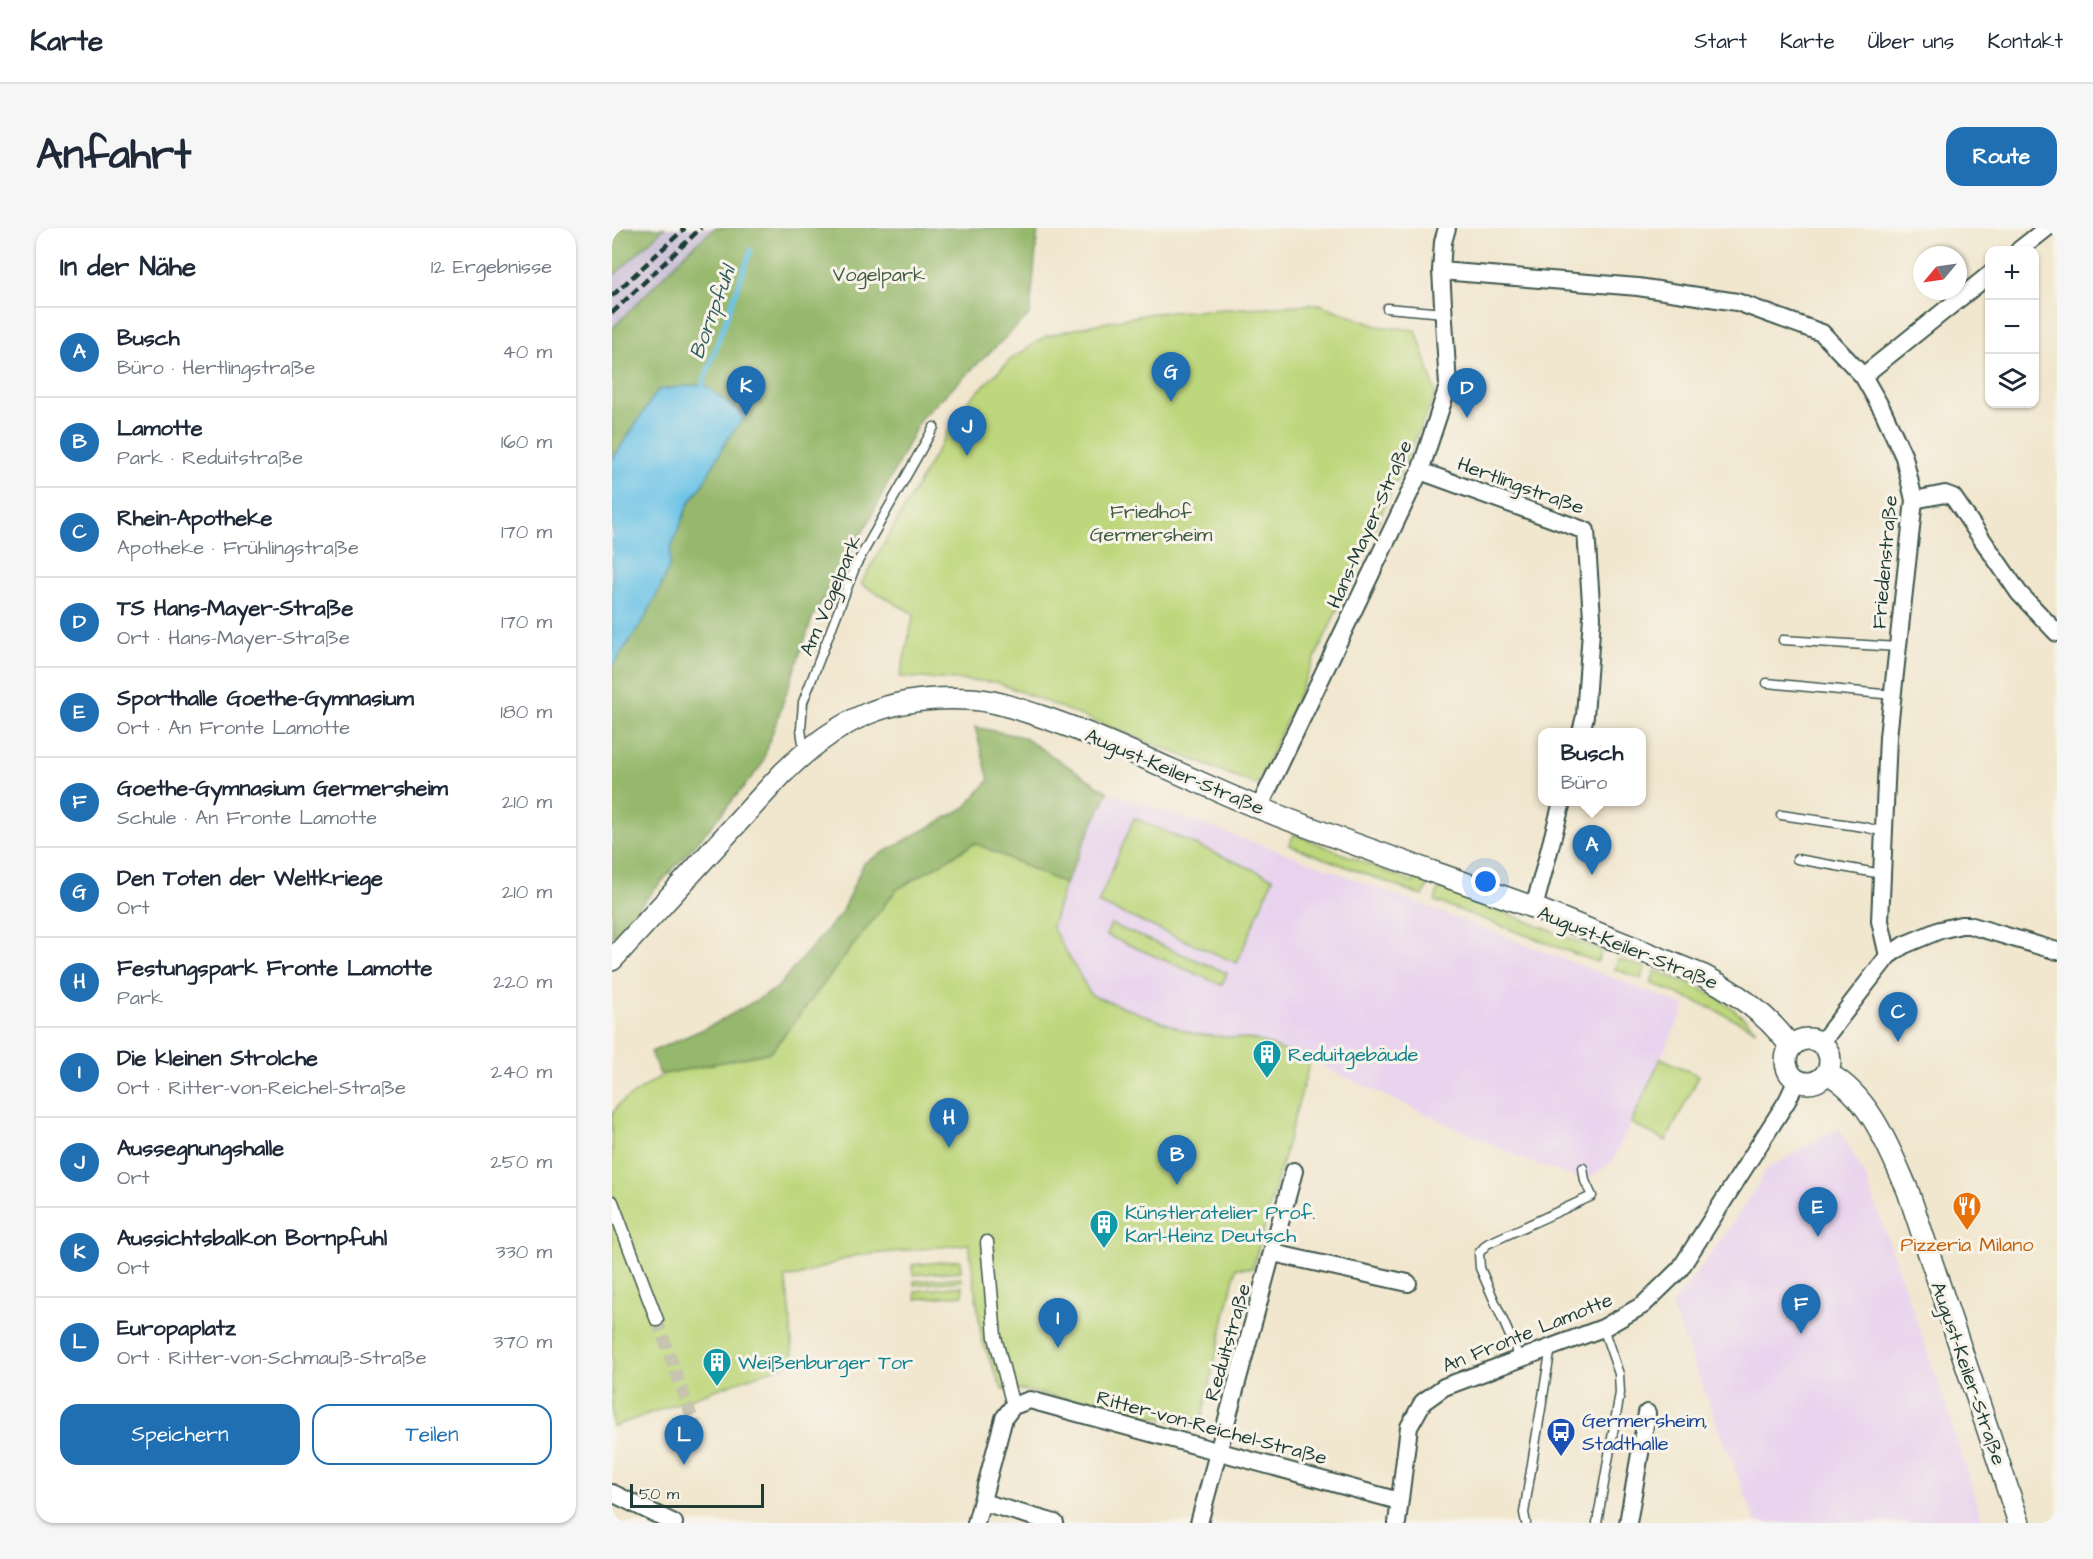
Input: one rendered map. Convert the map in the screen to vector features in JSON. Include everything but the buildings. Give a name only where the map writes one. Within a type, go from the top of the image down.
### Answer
[{"type":"street","points":[[2024,246],[2047,228]]},
{"type":"street","name":"Hans-Mayer-Straße","points":[[1259,808],[1420,471],[1448,386],[1441,271],[1444,233]]},
{"type":"street","name":"Friedenstraße","points":[[1441,271],[1638,287],[1737,302],[1822,333],[1863,376],[1883,411],[1904,457],[1914,500],[1888,737],[1880,921],[1888,956]]},
{"type":"street","points":[[1863,376],[1985,277]]},
{"type":"street","name":"Hertlingstraße","points":[[1420,471],[1586,531],[1592,617],[1585,716],[1582,728]]},
{"type":"street","points":[[1914,500],[1945,494],[1953,497],[2019,593],[2057,633]]},
{"type":"street","name":"August-Keiler-Straße","points":[[612,960],[804,752],[830,733],[886,705],[916,700],[980,700],[1006,705],[1071,726],[1259,808],[1534,908],[1704,976],[1721,984],[1750,1004],[1784,1037],[1791,1047]]},
{"type":"street","points":[[1534,908],[1562,806]]},
{"type":"street","points":[[1821,1043],[1888,956],[1919,938],[1960,925],[1998,933],[2057,951]]},
{"type":"street","points":[[1809,1039],[1821,1043],[1829,1053],[1830,1066],[1827,1072],[1817,1081],[1797,1080],[1788,1071],[1786,1065],[1791,1047],[1796,1042],[1809,1039]]},
{"type":"street","name":"August-Keiler-Straße","points":[[1827,1072],[1853,1092],[1868,1111],[1890,1150],[1908,1191],[2019,1523]]},
{"type":"street","name":"An Fronte Lamotte","points":[[1397,1523],[1409,1427],[1422,1402],[1444,1387],[1603,1328],[1643,1305],[1680,1269],[1740,1177],[1787,1101],[1797,1080]]},
{"type":"street","name":"Reduitstraße","points":[[1199,1523],[1294,1171]]},
{"type":"street","points":[[612,1202],[657,1320]]},
{"type":"street","points":[[976,1523],[1004,1418],[1013,1406],[995,1337],[987,1242]]},
{"type":"street","points":[[1273,1253],[1408,1283]]},
{"type":"street","name":"Ritter-von-Reichel-Straße","points":[[1013,1406],[1030,1400],[1400,1501]]},
{"type":"street","points":[[1628,1523],[1647,1413]]},
{"type":"street","points":[[612,1493],[674,1523]]},
{"type":"street","points":[[982,1502],[1055,1523]]},
{"type":"lane","points":[[1387,308],[1444,314]]},
{"type":"lane","name":"Am Vogelpark","points":[[804,752],[800,717],[803,702],[852,576],[933,427]]},
{"type":"lane","points":[[1783,640],[1898,647]]},
{"type":"lane","points":[[1767,683],[1893,695]]},
{"type":"lane","points":[[1781,815],[1884,832]]},
{"type":"lane","points":[[1797,859],[1882,874]]},
{"type":"lane","points":[[1520,1359],[1480,1268],[1479,1253],[1486,1244],[1592,1196],[1583,1168]]},
{"type":"lane","points":[[1597,1523],[1620,1393],[1619,1374],[1603,1328]]},
{"type":"lane","points":[[1526,1523],[1524,1513],[1551,1347]]},
{"type":"shaded area","points":[[664,228],[715,228],[689,250],[612,329],[612,277]]},
{"type":"shaded area","points":[[1108,792],[1294,856],[1686,1006],[1661,1058],[1699,1076],[1666,1141],[1631,1123],[1612,1162],[1585,1181],[1528,1161],[1310,1061],[1257,1040],[1194,1034],[1090,995],[1052,927],[1065,884]]},
{"type":"shaded area","points":[[1839,1128],[1867,1180],[1938,1382],[1984,1523],[1756,1523],[1671,1306],[1731,1226],[1768,1168]]},
{"type":"green space","points":[[612,228],[664,228],[612,277]]},
{"type":"green space","name":"Vogelpark","points":[[715,228],[1038,228],[1030,314],[921,418],[869,521],[813,616],[761,766],[707,831],[612,937],[612,667],[646,616],[660,588],[669,567],[671,548],[688,505],[704,482],[728,438],[746,415],[726,402],[658,390],[612,460],[612,329],[689,250]]},
{"type":"green space","name":"Friedhof Germersheim","points":[[1319,304],[1377,326],[1416,330],[1436,394],[1257,785],[996,682],[900,677],[914,614],[861,584],[962,407],[1010,360],[1046,336],[1153,313]]},
{"type":"green space","points":[[975,727],[1023,737],[1108,792],[1065,884],[975,843],[896,890],[771,1052],[664,1074],[659,1073],[651,1052],[713,1025],[776,989],[841,913],[864,863],[966,807],[989,780]]},
{"type":"green space","points":[[1134,818],[1273,878],[1237,963],[1098,903]]},
{"type":"green space","points":[[1294,834],[1412,882],[1421,880],[1428,885],[1423,896],[1289,845]]},
{"type":"green space","points":[[975,843],[1065,884],[1052,927],[1091,995],[1194,1034],[1257,1040],[1310,1061],[1253,1268],[1236,1268],[1200,1426],[1022,1390],[1002,1389],[982,1341],[969,1244],[853,1256],[798,1276],[785,1277],[790,1309],[793,1362],[612,1427],[612,1115],[619,1104],[664,1074],[771,1052],[896,890]]},
{"type":"green space","points":[[1443,888],[1602,951],[1597,962],[1435,901],[1438,890]]},
{"type":"green space","points":[[1111,924],[1227,973],[1222,985],[1106,935]]},
{"type":"green space","points":[[1618,959],[1644,967],[1641,979],[1615,969]]},
{"type":"green space","points":[[1655,971],[1710,993],[1733,1009],[1756,1030],[1651,983]]},
{"type":"green space","points":[[1661,1058],[1699,1076],[1666,1141],[1631,1123]]},
{"type":"green space","points":[[960,1260],[961,1271],[913,1275],[912,1265]]},
{"type":"green space","points":[[961,1277],[962,1281],[914,1285],[914,1281]]},
{"type":"green space","points":[[962,1286],[963,1295],[916,1299],[915,1291]]},
{"type":"water","name":"Bornpfuhl","points":[[703,384],[746,416],[728,438],[704,482],[688,505],[671,548],[669,567],[660,588],[646,616],[612,667],[612,460],[658,390]]},
{"type":"waterway","name":"Bornpfuhl","points":[[703,384],[751,250]]},
{"type":"tunnel","points":[[657,1320],[696,1428]]},
{"type":"railway","points":[[612,296],[685,228]]},
{"type":"railway","points":[[612,313],[701,228]]},
{"type":"place","name":"Den Toten der Weltkriege","points":[[1171,402]]},
{"type":"place","name":"Aussichtsbalkon Bornpfuhl","points":[[746,416]]},
{"type":"place","name":"TS Hans-Mayer-Straße","points":[[1467,418]]},
{"type":"place","name":"Aussegnungshalle","points":[[967,456]]},
{"type":"place","name":"Busch","points":[[1592,875]]},
{"type":"place","name":"Rhein-Apotheke","points":[[1898,1042]]},
{"type":"place","name":"Reduitgebäude","points":[[1267,1080]]},
{"type":"place","name":"Festungspark Fronte Lamotte","points":[[949,1148]]},
{"type":"place","name":"Lamotte","points":[[1177,1185]]},
{"type":"place","name":"Pizzeria Milano","points":[[1967,1232]]},
{"type":"place","name":"Sporthalle Goethe-Gymnasium","points":[[1818,1237]]},
{"type":"place","name":"Künstleratelier Prof. Karl-Heinz Deutsch","points":[[1104,1250]]},
{"type":"place","name":"Goethe-Gymnasium Germersheim","points":[[1801,1334]]},
{"type":"place","name":"Die kleinen Strolche","points":[[1058,1348]]},
{"type":"place","name":"Weißenburger Tor","points":[[717,1388]]},
{"type":"place","name":"Germersheim, Stadthalle","points":[[1561,1458]]},
{"type":"place","name":"Europaplatz","points":[[684,1465]]}]
